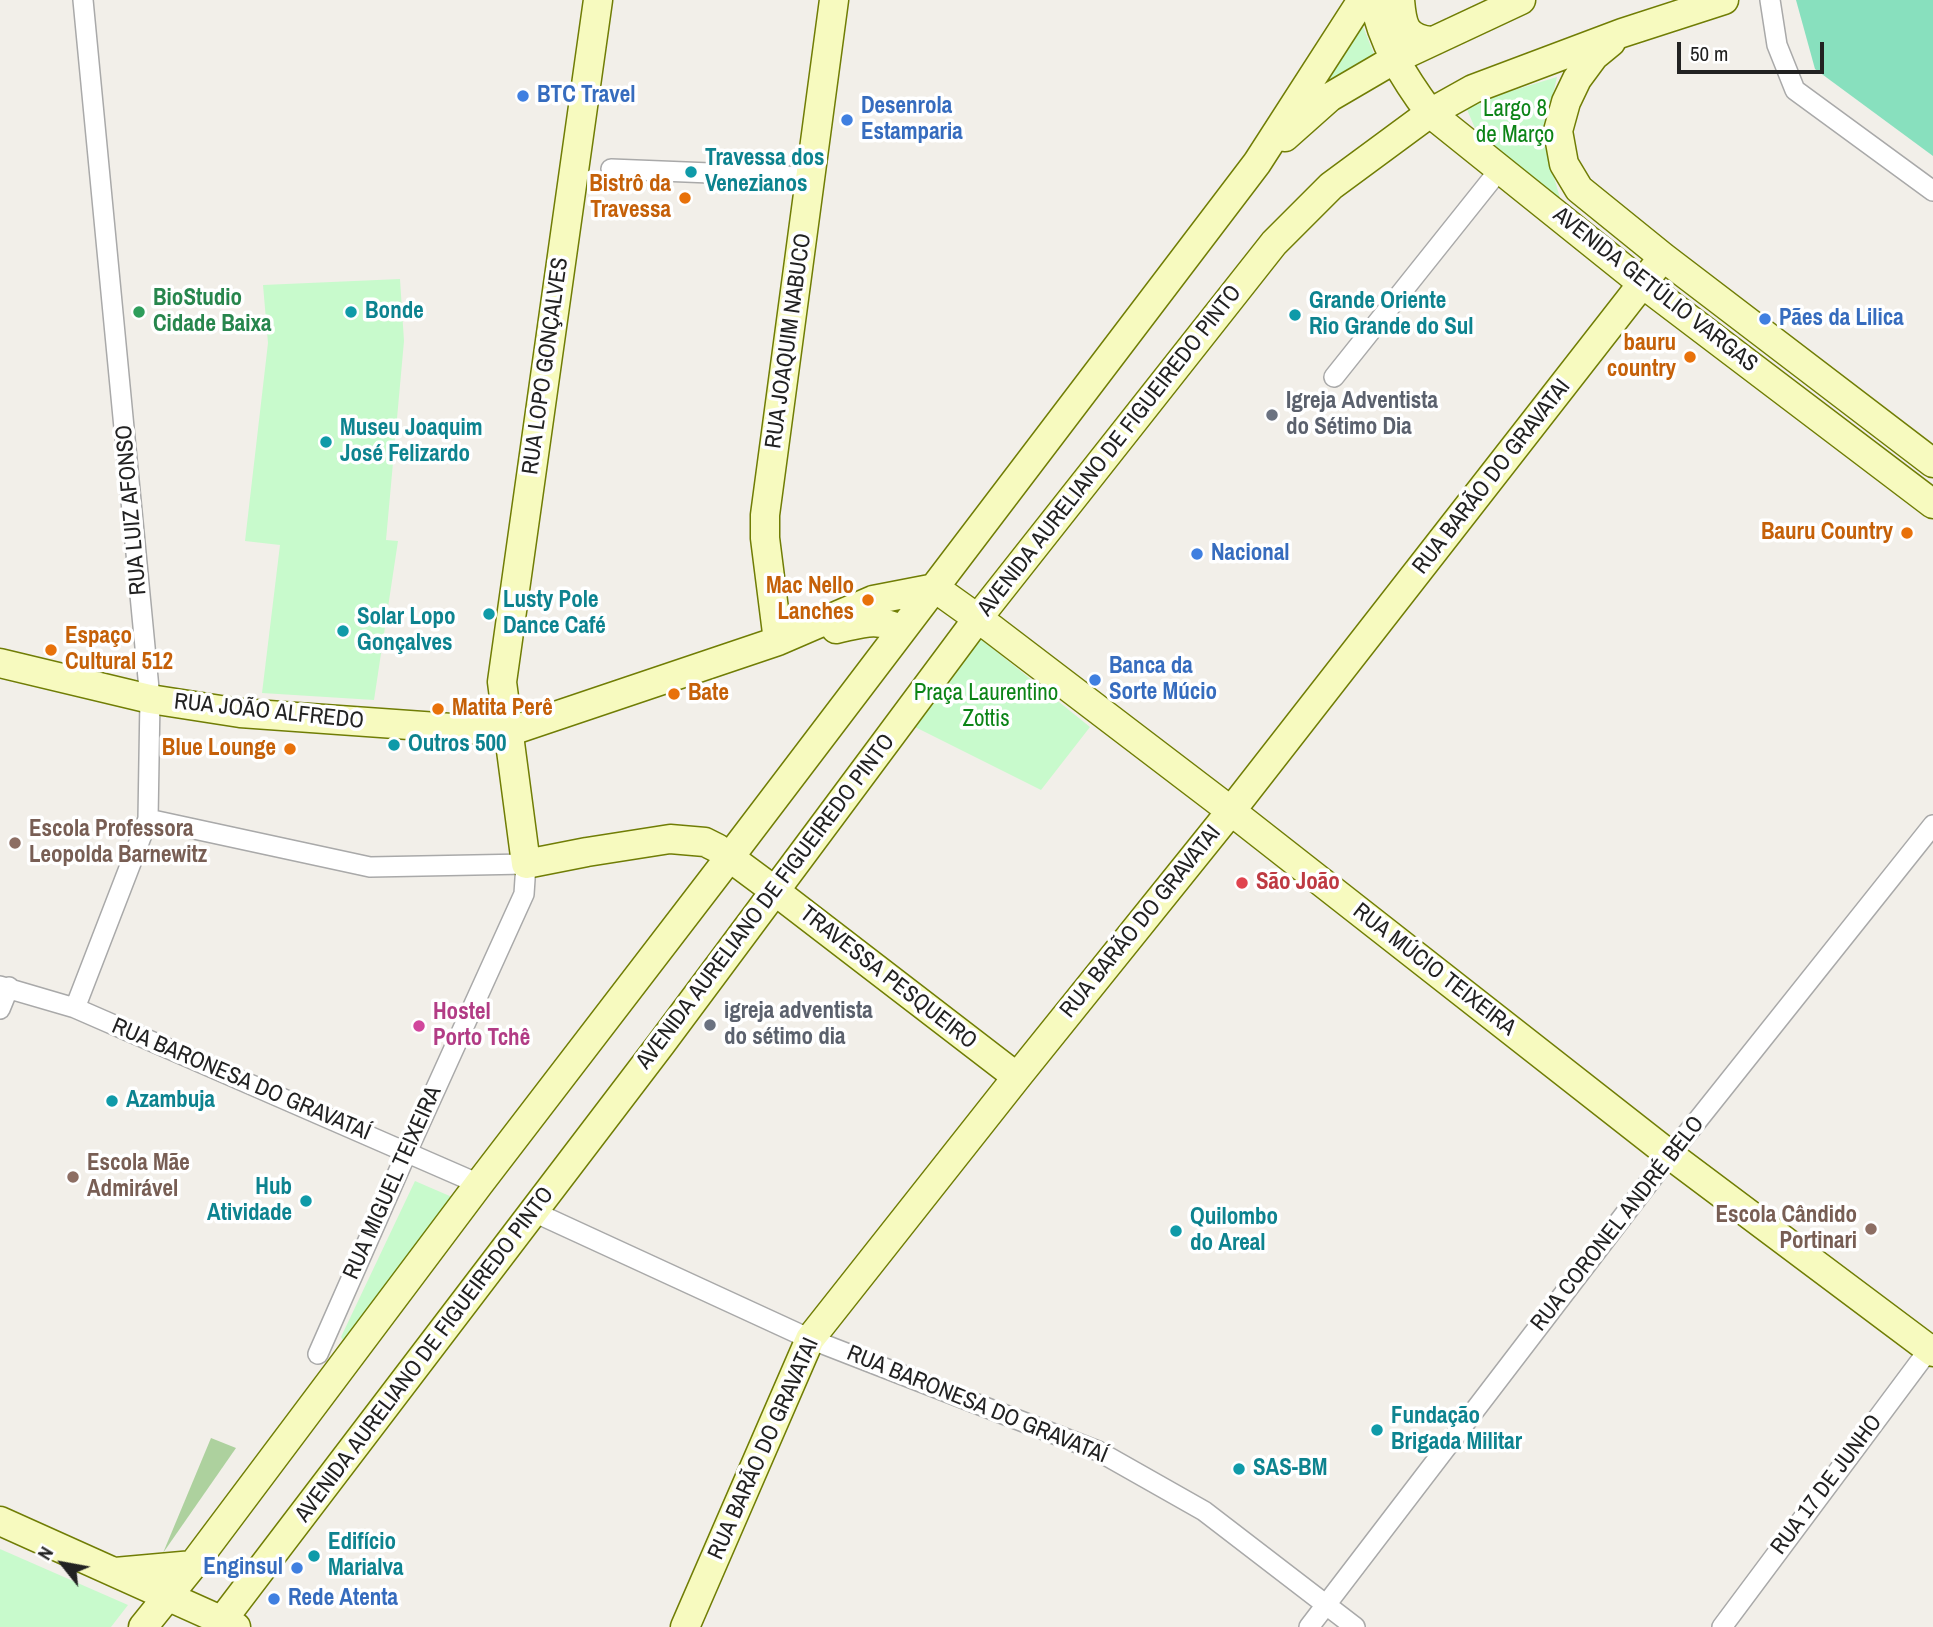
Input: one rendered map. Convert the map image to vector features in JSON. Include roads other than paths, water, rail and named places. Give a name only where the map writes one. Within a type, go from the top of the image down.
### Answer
[{"type":"main road","name":"RUA LOPO GONÇALVES","points":[[508,732],[502,682],[598,0]]},
{"type":"main road","name":"RUA JOAQUIM NABUCO","points":[[778,640],[765,538],[765,515],[834,0]]},
{"type":"main road","points":[[143,1627],[193,1565],[479,1184],[1257,163],[1362,0]]},
{"type":"main road","name":"AVENIDA GETÚLIO VARGAS","points":[[1374,0],[1381,30],[1395,59],[1430,113],[1643,284],[1933,504]]},
{"type":"main road","points":[[1400,0],[1403,23],[1409,33],[1431,41]]},
{"type":"main road","points":[[1257,163],[1330,97],[1395,59],[1521,0]]},
{"type":"main road","name":"AVENIDA AURELIANO DE FIGUEIREDO PINTO","points":[[225,1625],[978,618],[1274,243],[1331,186],[1430,113],[1473,89],[1622,33],[1724,0]]},
{"type":"main road","name":"AVENIDA GETÚLIO VARGAS","points":[[1622,33],[1594,56],[1577,79],[1566,102],[1558,131],[1563,164],[1579,189],[1663,257],[1933,463]]},
{"type":"main road","points":[[1395,59],[1445,88],[1473,89]]},
{"type":"main road","name":"RUA BARÃO DO GRAVATAI","points":[[685,1627],[810,1339],[1230,811],[1663,257]]},
{"type":"main road","name":"RUA JOÃO ALFREDO","points":[[0,663],[150,699],[240,713],[508,732],[778,640],[873,600],[935,588]]},
{"type":"main road","name":"RUA MÚCIO TEIXEIRA","points":[[935,588],[1230,811],[1670,1155],[1932,1348]]},
{"type":"main road","name":"RUA JOÃO ALFREDO","points":[[778,640],[876,621],[902,630]]},
{"type":"main road","name":"RUA MIGUEL TEIXEIRA","points":[[508,732],[526,864]]},
{"type":"main road","name":"TRAVESSA PESQUEIRO","points":[[526,864],[670,839],[705,842],[775,891],[1017,1077]]},
{"type":"main road","points":[[0,1521],[167,1595],[225,1625]]},
{"type":"main road","points":[[114,1572],[193,1565]]},
{"type":"street","name":"RUA LUIZ AFONSO","points":[[75,1008],[148,819],[150,699],[83,0]]},
{"type":"street","points":[[1770,0],[1777,45],[1796,90],[1933,191]]},
{"type":"street","points":[[611,169],[810,177]]},
{"type":"street","points":[[1334,377],[1500,169]]},
{"type":"street","name":"TRAVESSA PESQUEIRO","points":[[148,819],[370,867],[526,864]]},
{"type":"street","name":"RUA CORONEL ANDRÉ BELO","points":[[1309,1627],[1670,1155],[1933,825]]},
{"type":"street","name":"RUA MIGUEL TEIXEIRA","points":[[318,1354],[524,894],[526,864]]},
{"type":"street","points":[[0,1009],[4,987]]},
{"type":"street","name":"RUA BARONESA DO GRAVATAÍ","points":[[4,987],[75,1008],[479,1184]]},
{"type":"street","name":"RUA BARONESA DO GRAVATAÍ","points":[[534,1212],[810,1339],[1098,1451],[1204,1511],[1355,1627]]},
{"type":"street","name":"RUA 17 DE JUNHO","points":[[1722,1627],[1932,1348]]},
{"type":"place","name":"BTC Travel","points":[[523,96]]},
{"type":"place","name":"Desenrola Estamparia","points":[[847,120]]},
{"type":"place","name":"Travessa dos Venezianos","points":[[691,172]]},
{"type":"place","name":"Bistrô da Travessa","points":[[685,198]]},
{"type":"place","name":"BioStudio Cidade Baixa","points":[[139,312]]},
{"type":"place","name":"Bonde","points":[[351,312]]},
{"type":"place","name":"Grande Oriente Rio Grande do Sul","points":[[1295,315]]},
{"type":"place","name":"Pães da Lilica","points":[[1765,319]]},
{"type":"place","name":"bauru country","points":[[1690,357]]},
{"type":"place","name":"Igreja Adventista do Sétimo Dia","points":[[1272,415]]},
{"type":"place","name":"Museu Joaquim José Felizardo","points":[[326,442]]},
{"type":"place","name":"Bauru Country","points":[[1907,533]]},
{"type":"place","name":"Nacional","points":[[1197,554]]},
{"type":"place","name":"Mac Nello Lanches","points":[[868,600]]},
{"type":"place","name":"Lusty Pole Dance Café","points":[[489,614]]},
{"type":"place","name":"Solar Lopo Gonçalves","points":[[343,631]]},
{"type":"place","name":"Espaço Cultural 512","points":[[51,650]]},
{"type":"place","name":"Banca da Sorte Múcio","points":[[1095,680]]},
{"type":"place","name":"Bate","points":[[674,694]]},
{"type":"place","name":"Matita Perê","points":[[438,709]]},
{"type":"place","name":"Outros 500","points":[[394,745]]},
{"type":"place","name":"Blue Lounge","points":[[290,749]]},
{"type":"place","name":"Escola Professora Leopolda Barnewitz","points":[[15,843]]},
{"type":"place","name":"São João","points":[[1242,883]]},
{"type":"place","name":"igreja adventista do sétimo dia","points":[[710,1025]]},
{"type":"place","name":"Hostel Porto Tchê","points":[[419,1026]]},
{"type":"place","name":"Azambuja","points":[[112,1101]]},
{"type":"place","name":"Escola Mãe Admirável","points":[[73,1177]]},
{"type":"place","name":"Hub Atividade","points":[[306,1201]]},
{"type":"place","name":"Escola Cândido Portinari","points":[[1871,1229]]},
{"type":"place","name":"Quilombo do Areal","points":[[1176,1231]]},
{"type":"place","name":"Fundação Brigada Militar","points":[[1377,1430]]},
{"type":"place","name":"SAS-BM","points":[[1239,1469]]},
{"type":"place","name":"Edifício Marialva","points":[[314,1556]]},
{"type":"place","name":"Enginsul","points":[[297,1568]]},
{"type":"place","name":"Rede Atenta","points":[[274,1599]]},
{"type":"park label","name":"Largo 8 de Março","points":[[1515,123]]},
{"type":"park label","name":"Praça Laurentino Zottis","points":[[986,707]]}]
